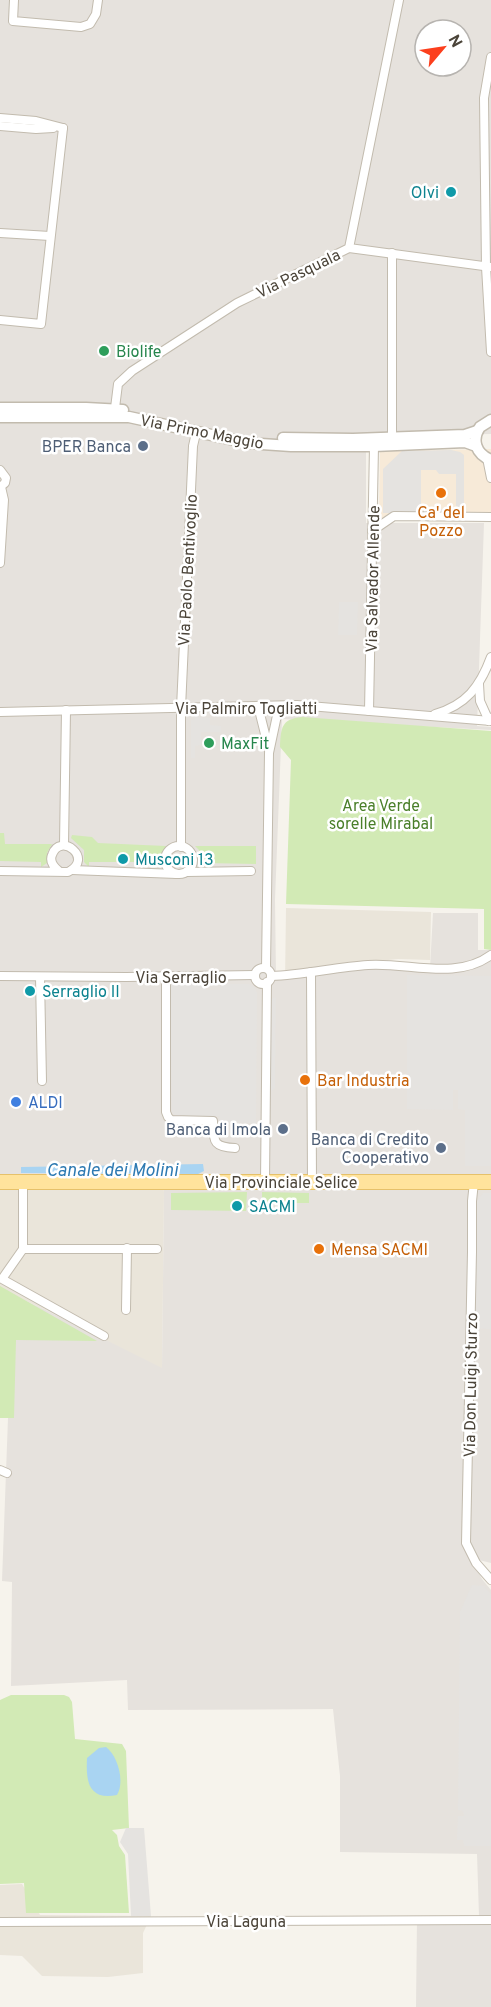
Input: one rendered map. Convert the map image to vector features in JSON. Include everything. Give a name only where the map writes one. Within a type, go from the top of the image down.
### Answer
[{"type":"main road","name":"Via Provinciale Selice","points":[[0,1182],[491,1182]]},
{"type":"street","points":[[14,0],[13,21],[81,27],[90,24],[96,14],[98,0]]},
{"type":"street","name":"Via Pasquala","points":[[115,408],[118,384],[132,371],[237,303],[349,248],[399,0]]},
{"type":"street","points":[[491,57],[484,98],[491,352]]},
{"type":"street","points":[[0,117],[36,121],[63,128]]},
{"type":"street","points":[[0,126],[36,129],[63,128]]},
{"type":"street","points":[[0,320],[41,324],[63,128]]},
{"type":"street","points":[[0,233],[50,236]]},
{"type":"street","points":[[349,248],[489,267]]},
{"type":"street","points":[[392,253],[392,437]]},
{"type":"street","name":"Via Primo Maggio","points":[[0,408],[115,408],[253,436],[290,439],[465,435],[484,425]]},
{"type":"street","points":[[491,411],[476,446],[489,459],[491,478]]},
{"type":"street","name":"Via Primo Maggio","points":[[0,417],[118,416],[248,443],[269,445],[374,446],[465,442],[476,446]]},
{"type":"street","name":"Via Paolo Bentivoglio","points":[[181,847],[181,708],[193,446],[196,433]]},
{"type":"street","name":"Via Salvador Allende","points":[[369,711],[374,446]]},
{"type":"street","points":[[0,470],[6,478],[5,483],[0,487],[4,500],[0,563]]},
{"type":"street","points":[[372,531],[394,516],[491,517]]},
{"type":"street","points":[[429,716],[454,707],[469,696],[479,684],[491,657]]},
{"type":"street","points":[[479,684],[480,701],[490,720]]},
{"type":"street","name":"Via Palmiro Togliatti","points":[[0,712],[297,705],[490,720]]},
{"type":"street","points":[[258,706],[269,753]]},
{"type":"street","points":[[265,1182],[270,972],[266,968],[269,753],[279,706]]},
{"type":"street","points":[[64,845],[66,710]]},
{"type":"street","points":[[59,871],[53,865],[51,856],[56,849],[64,845],[73,848],[78,855],[77,864],[72,870]]},
{"type":"street","points":[[177,874],[166,865],[166,856],[172,849],[181,847],[192,855],[192,864],[187,872]]},
{"type":"street","points":[[0,871],[59,871],[64,873],[72,870],[177,874],[251,871]]},
{"type":"street","points":[[269,979],[367,965],[392,964],[442,969],[465,967],[491,955]]},
{"type":"street","name":"Via Serraglio","points":[[254,975],[258,969],[266,968]]},
{"type":"street","points":[[311,972],[312,1182]]},
{"type":"street","name":"Via Serraglio","points":[[0,976],[254,975]]},
{"type":"street","name":"Via Serraglio","points":[[254,975],[260,983],[269,979]]},
{"type":"street","points":[[40,977],[42,1081]]},
{"type":"street","points":[[166,977],[166,1112],[168,1118],[213,1121],[213,1136],[217,1145],[235,1148]]},
{"type":"street","points":[[22,1182],[23,1249],[2,1279],[104,1336]]},
{"type":"street","name":"Via Don Luigi Sturzo","points":[[474,1182],[466,1543],[476,1563],[491,1581]]},
{"type":"street","points":[[126,1310],[127,1248]]},
{"type":"street","points":[[23,1249],[157,1249]]},
{"type":"street","name":"Via Laguna","points":[[0,1922],[491,1920]]},
{"type":"shaded area","points":[[0,0],[491,0],[491,434],[366,436],[366,523],[484,523],[477,726],[491,727],[491,730],[282,719],[275,900],[276,976],[320,969],[430,968],[433,913],[478,913],[478,950],[491,950],[491,1563],[471,1558],[482,1579],[491,1590],[491,2007],[416,2007],[417,1919],[479,1916],[477,1854],[340,1852],[340,1776],[333,1709],[128,1710],[127,1680],[11,1686],[12,1582],[2,1581],[11,1337],[0,1289],[162,1368],[163,1184],[0,1181]]},
{"type":"shaded area","points":[[491,449],[491,520],[379,520],[380,451]]},
{"type":"shaded area","points":[[451,450],[464,455],[464,507],[456,507],[456,474],[439,474],[436,470],[421,470],[421,512],[423,509],[455,509],[455,514],[383,513],[383,469],[402,451]]},
{"type":"shaded area","points":[[339,602],[358,602],[357,635],[338,635]]},
{"type":"shaded area","points":[[195,717],[210,718],[210,725],[221,726],[221,732],[201,732],[201,745],[195,746],[195,758],[191,758],[191,720],[195,720]]},
{"type":"shaded area","points":[[286,908],[431,912],[430,960],[398,959],[310,968],[285,982]]},
{"type":"shaded area","points":[[407,975],[491,976],[491,1166],[465,1166],[465,1110],[458,1109],[458,1090],[453,1090],[453,1110],[407,1109]]},
{"type":"shaded area","points":[[172,984],[206,984],[206,990],[220,990],[221,984],[249,984],[254,987],[257,993],[256,1129],[251,1129],[251,1123],[220,1122],[219,1116],[175,1116],[172,1112],[170,987]]},
{"type":"shaded area","points":[[276,997],[275,1088],[271,1091],[271,999]]},
{"type":"shaded area","points":[[0,1181],[163,1184],[162,1369],[0,1289]]},
{"type":"shaded area","points":[[483,1193],[491,1193],[491,1329],[475,1328],[477,1201]]},
{"type":"shaded area","points":[[472,1585],[484,1586],[491,1594],[491,1846],[464,1846],[463,1840],[457,1840],[458,1816],[464,1816],[463,1811],[458,1810],[460,1612]]},
{"type":"shaded area","points":[[126,1828],[144,1828],[151,1916],[131,1916],[128,1854],[120,1842]]},
{"type":"shaded area","points":[[22,1884],[40,1915],[151,1916],[143,1933],[143,1973],[108,1977],[42,1976],[22,1956],[0,1955],[0,1885]]},
{"type":"green space","name":"Area Verde sorelle Mirabal","points":[[302,717],[491,731],[491,950],[484,949],[484,909],[286,904],[291,760],[280,747],[280,740],[286,722]]},
{"type":"green space","points":[[0,833],[4,833],[5,844],[52,844],[47,853],[47,863],[41,867],[41,862],[0,861]]},
{"type":"green space","points":[[72,835],[92,837],[98,843],[166,846],[161,854],[161,862],[155,868],[155,862],[89,862],[89,867],[84,862],[84,850],[71,838]]},
{"type":"green space","points":[[195,846],[256,846],[256,864],[204,863],[203,868],[198,861],[199,850]]},
{"type":"green space","points":[[247,1192],[246,1211],[171,1210],[171,1193]]},
{"type":"green space","points":[[262,1192],[309,1193],[309,1203],[267,1203],[267,1207],[262,1207]]},
{"type":"green space","points":[[0,1286],[97,1341],[16,1340],[14,1418],[0,1418]]},
{"type":"green space","points":[[11,1695],[64,1695],[69,1697],[72,1702],[75,1739],[122,1744],[126,1751],[129,1828],[112,1830],[117,1835],[119,1846],[125,1855],[129,1913],[26,1913],[24,1883],[0,1884],[0,1700]]},
{"type":"water","name":"Canale dei Molini","points":[[203,1164],[204,1171],[198,1174],[21,1173],[21,1167]]},
{"type":"water","points":[[106,1747],[114,1756],[119,1770],[120,1783],[117,1795],[100,1795],[90,1787],[88,1781],[87,1758],[99,1748]]},
{"type":"place","name":"Olvi","points":[[451,192]]},
{"type":"place","name":"Biolife","points":[[104,351]]},
{"type":"place","name":"BPER Banca","points":[[143,446]]},
{"type":"place","name":"Ca' del Pozzo","points":[[441,493]]},
{"type":"place","name":"MaxFit","points":[[209,743]]},
{"type":"place","name":"Musconi 13","points":[[123,859]]},
{"type":"place","name":"Serraglio II","points":[[30,991]]},
{"type":"place","name":"Bar Industria","points":[[305,1080]]},
{"type":"place","name":"ALDI","points":[[16,1102]]},
{"type":"place","name":"Banca di Imola","points":[[283,1129]]},
{"type":"place","name":"Banca di Credito Cooperativo","points":[[441,1148]]},
{"type":"place","name":"SACMI","points":[[237,1206]]},
{"type":"place","name":"Mensa SACMI","points":[[319,1249]]}]
